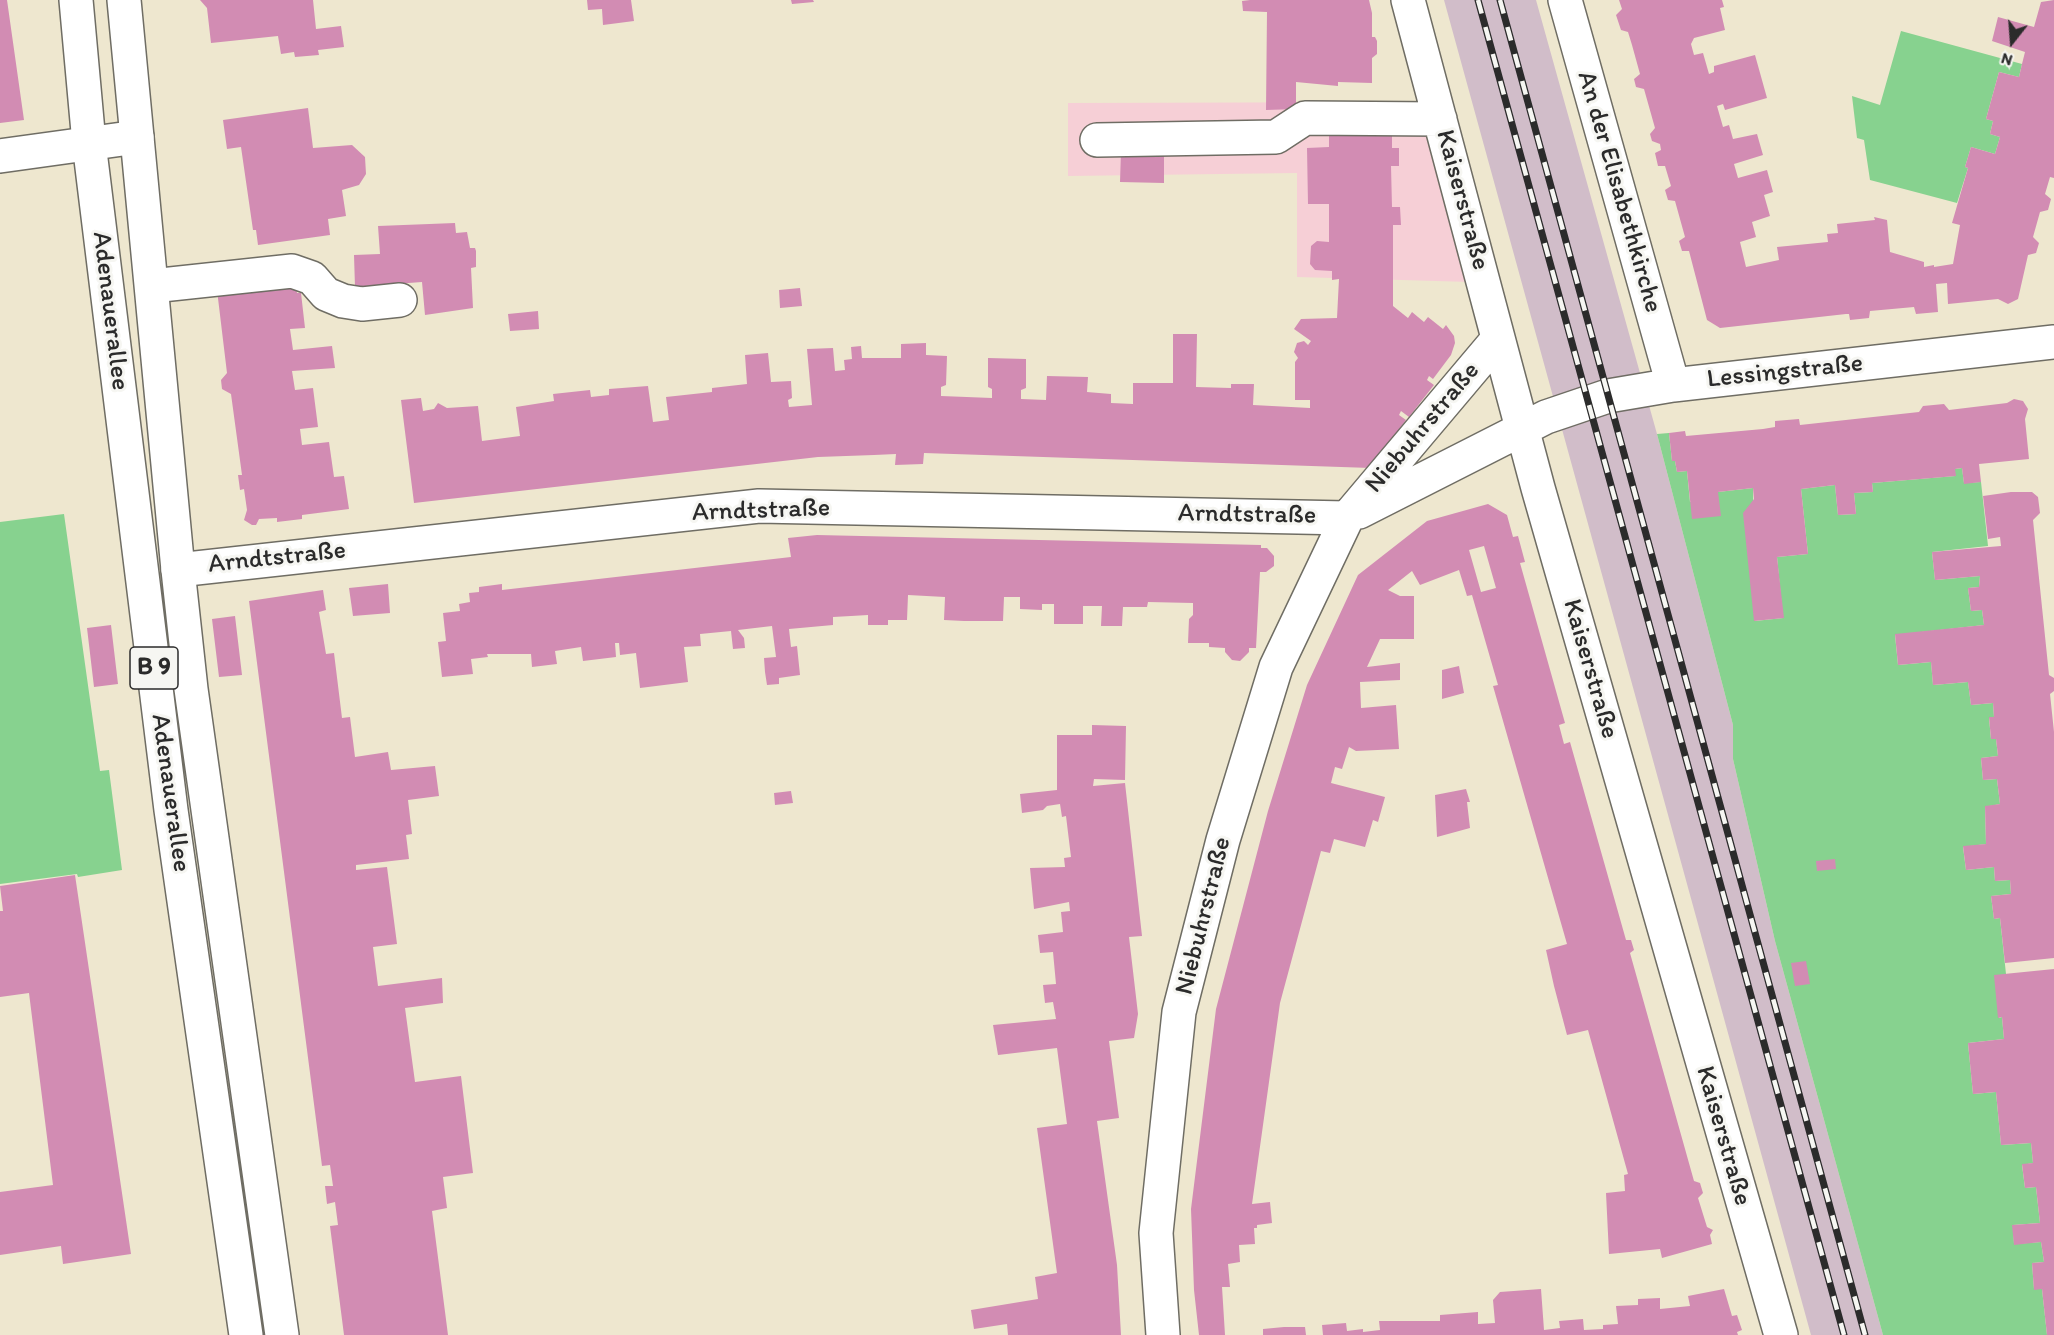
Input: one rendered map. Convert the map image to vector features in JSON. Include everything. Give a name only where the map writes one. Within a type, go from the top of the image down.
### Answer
[{"type":"street","name":"Adenauerallee","points":[[76,0],[89,143],[171,810],[246,1335]]},
{"type":"street","name":"Adenauerallee","points":[[124,0],[191,689],[282,1335]]},
{"type":"street","name":"Kaiserstraße","points":[[1408,0],[1522,428],[1780,1335]]},
{"type":"street","name":"An der Elisabethkirche","points":[[1565,0],[1673,385]]},
{"type":"street","points":[[1097,140],[1276,137],[1305,118],[1440,119]]},
{"type":"street","points":[[0,156],[137,137]]},
{"type":"street","points":[[152,286],[292,271],[312,278],[326,294],[343,301],[362,304],[400,300]]},
{"type":"street","name":"Niebuhrstraße","points":[[1163,1335],[1156,1233],[1179,1012],[1226,829],[1273,678],[1347,518],[1498,339]]},
{"type":"street","name":"Lessingstraße","points":[[1522,428],[1569,407],[1608,396],[1673,385],[2054,342]]},
{"type":"street","name":"Niebuhrstraße","points":[[1347,518],[1522,428]]},
{"type":"street","name":"Arndtstraße","points":[[178,570],[759,506],[1347,518]]},
{"type":"shaded area","points":[[1444,0],[1536,0],[1657,434],[1733,725],[1733,759],[1775,941],[1883,1335],[1811,1335]]},
{"type":"shaded area","points":[[1420,102],[1471,282],[1297,277],[1297,173],[1068,176],[1068,103]]},
{"type":"green space","points":[[1901,31],[2022,64],[2019,77],[1999,72],[1986,119],[1993,121],[1990,134],[2000,137],[1995,154],[1971,147],[1965,167],[1968,168],[1957,203],[1870,180],[1864,140],[1857,138],[1852,96],[1880,105]]},
{"type":"green space","points":[[1669,433],[1672,461],[1675,461],[1677,472],[1687,471],[1690,502],[1718,492],[1753,488],[1755,621],[1783,618],[1777,557],[1808,554],[1801,489],[1835,485],[1838,515],[1856,514],[1854,493],[1873,492],[1872,483],[1955,476],[1955,469],[1962,468],[1964,483],[1981,482],[1988,546],[1932,552],[1935,580],[1980,576],[1979,587],[1968,588],[1971,611],[1982,610],[1984,625],[1895,635],[1898,665],[1931,662],[1933,685],[1968,682],[1971,705],[1993,703],[1994,717],[1989,718],[1991,739],[1996,739],[1998,756],[1981,758],[1983,780],[1997,779],[2000,804],[1985,807],[1986,844],[1963,847],[1966,870],[1994,867],[1995,881],[2010,880],[2011,894],[1991,896],[1994,919],[2000,918],[2006,974],[1999,1018],[2002,1017],[2004,1039],[1968,1043],[1973,1094],[1996,1092],[2001,1145],[2031,1143],[2033,1163],[2022,1165],[2025,1188],[2036,1187],[2040,1223],[2013,1225],[2014,1244],[2041,1242],[2044,1262],[2032,1263],[2034,1289],[2042,1289],[2047,1335],[1883,1335],[1775,941],[1733,759],[1733,725],[1657,434]]},
{"type":"green space","points":[[64,514],[100,771],[109,770],[122,870],[78,877],[77,874],[0,884],[0,522]]},
{"type":"building","points":[[0,0],[7,0],[24,120],[0,123]]},
{"type":"building","points":[[200,0],[313,0],[316,29],[341,26],[344,47],[318,50],[319,55],[295,57],[294,52],[281,54],[278,36],[211,43],[207,8]]},
{"type":"building","points":[[587,0],[631,0],[634,21],[603,25],[602,9],[588,10]]},
{"type":"building","points":[[791,0],[813,0],[814,2],[792,4]]},
{"type":"building","points":[[1369,0],[1372,13],[1372,37],[1375,37],[1377,41],[1377,54],[1372,58],[1372,83],[1338,82],[1338,86],[1296,82],[1296,109],[1266,110],[1267,12],[1243,11],[1242,1]]},
{"type":"building","points":[[1619,0],[1722,0],[1724,7],[1720,8],[1725,30],[1694,38],[1691,44],[1694,55],[1703,53],[1709,74],[1714,72],[1714,66],[1755,55],[1767,98],[1725,110],[1723,104],[1717,106],[1723,127],[1729,125],[1733,139],[1757,134],[1763,155],[1734,164],[1738,178],[1767,170],[1773,192],[1764,195],[1770,216],[1752,222],[1756,237],[1740,242],[1746,267],[1779,260],[1777,247],[1828,242],[1827,234],[1838,233],[1837,224],[1875,220],[1874,217],[1887,220],[1890,252],[1924,262],[1924,267],[1934,265],[1934,267],[1953,264],[1960,225],[1952,223],[1968,168],[1965,167],[1971,147],[1995,154],[2000,137],[1990,134],[1993,121],[1986,119],[1999,72],[2019,77],[2025,52],[1992,41],[1998,17],[2034,27],[2041,2],[2054,0],[2054,178],[2050,177],[2045,194],[2051,199],[2048,210],[2040,212],[2033,237],[2039,243],[2036,253],[2028,255],[2018,299],[2008,304],[1998,299],[1948,304],[1947,283],[1936,284],[1938,312],[1916,314],[1914,307],[1870,311],[1869,318],[1850,320],[1849,314],[1846,314],[1720,328],[1707,320],[1689,251],[1682,251],[1679,241],[1685,237],[1675,201],[1668,200],[1665,190],[1671,186],[1665,166],[1658,166],[1655,153],[1661,150],[1660,144],[1652,141],[1650,134],[1655,128],[1644,89],[1636,87],[1634,79],[1640,74],[1632,45],[1628,32],[1621,30],[1616,15],[1622,9]]},
{"type":"building","points":[[308,108],[313,148],[352,145],[365,157],[366,174],[359,185],[342,190],[346,216],[328,219],[330,235],[258,245],[256,230],[253,230],[241,147],[227,149],[223,120]]},
{"type":"building","points":[[1392,131],[1392,148],[1399,148],[1399,166],[1391,166],[1392,207],[1400,207],[1401,225],[1393,225],[1393,306],[1408,318],[1412,312],[1424,322],[1428,317],[1443,329],[1446,325],[1454,336],[1455,343],[1451,355],[1433,379],[1429,376],[1427,380],[1434,385],[1409,417],[1401,411],[1399,415],[1406,420],[1371,468],[924,453],[923,464],[895,465],[896,454],[818,457],[414,503],[401,400],[421,398],[423,411],[434,409],[438,403],[447,408],[478,406],[482,441],[520,436],[516,407],[554,401],[553,394],[590,390],[591,397],[609,395],[609,389],[648,386],[653,422],[669,420],[666,397],[712,392],[712,388],[747,384],[745,355],[768,353],[771,382],[791,381],[792,398],[788,400],[789,407],[812,405],[807,349],[833,348],[835,371],[845,370],[844,360],[852,359],[851,347],[861,346],[862,358],[901,358],[901,344],[926,343],[926,355],[947,356],[946,385],[941,387],[941,396],[992,398],[992,389],[988,387],[988,358],[1026,359],[1026,388],[1021,390],[1021,399],[1046,400],[1047,376],[1088,377],[1087,392],[1111,394],[1111,403],[1133,404],[1133,383],[1173,383],[1173,334],[1197,334],[1196,387],[1231,388],[1231,384],[1254,384],[1253,405],[1310,408],[1310,400],[1295,400],[1295,362],[1298,358],[1294,352],[1297,343],[1304,341],[1308,345],[1311,341],[1294,329],[1301,319],[1337,318],[1339,279],[1332,280],[1332,271],[1315,270],[1310,264],[1311,246],[1317,241],[1329,242],[1329,204],[1308,204],[1307,148],[1329,147],[1329,132]]},
{"type":"building","points":[[1121,152],[1164,152],[1164,183],[1120,182]]},
{"type":"building","points":[[455,223],[456,233],[467,232],[470,248],[475,248],[476,251],[476,267],[471,268],[473,308],[425,315],[422,282],[355,287],[354,255],[380,254],[378,226]]},
{"type":"building","points":[[296,286],[297,293],[301,293],[305,328],[290,329],[293,350],[332,346],[335,368],[292,371],[295,390],[313,388],[318,427],[300,429],[302,445],[329,442],[334,477],[344,476],[349,509],[302,515],[302,519],[277,522],[277,518],[259,519],[256,525],[252,525],[244,520],[247,510],[244,489],[240,490],[238,475],[242,475],[231,394],[222,389],[221,380],[227,373],[217,290]]},
{"type":"building","points":[[800,288],[802,306],[780,308],[779,290]]},
{"type":"building","points":[[538,311],[539,329],[510,331],[508,314]]},
{"type":"building","points":[[2014,399],[2023,401],[2028,409],[2025,419],[2029,459],[1979,464],[1981,482],[1964,484],[1962,468],[1955,469],[1956,476],[1872,483],[1873,492],[1854,493],[1856,514],[1838,515],[1835,485],[1801,489],[1808,554],[1777,557],[1784,618],[1754,621],[1743,513],[1754,499],[1753,488],[1718,492],[1721,516],[1692,519],[1687,471],[1677,472],[1675,461],[1672,461],[1669,433],[1685,431],[1686,436],[1763,429],[1775,427],[1775,421],[1799,419],[1800,425],[1919,412],[1923,406],[1944,404],[1949,410],[2007,403]]},
{"type":"building","points":[[2032,492],[2038,497],[2040,513],[2033,520],[2049,675],[2054,678],[2054,691],[2050,694],[2054,732],[2054,958],[2005,963],[2000,918],[1994,919],[1991,896],[2011,894],[2010,880],[1995,881],[1994,867],[1966,870],[1963,846],[1986,844],[1985,806],[2000,804],[1997,779],[1983,780],[1981,758],[1998,756],[1996,739],[1991,739],[1989,717],[1994,717],[1993,703],[1971,705],[1968,682],[1933,685],[1931,662],[1898,665],[1895,634],[1984,625],[1982,610],[1971,611],[1968,588],[1979,587],[1980,576],[1935,580],[1932,552],[2001,546],[2000,537],[1988,539],[1983,496]]},
{"type":"building","points":[[1488,504],[1507,515],[1513,537],[1518,536],[1525,562],[1520,563],[1565,723],[1559,725],[1564,744],[1570,742],[1626,940],[1631,940],[1634,950],[1630,953],[1694,1181],[1700,1183],[1703,1193],[1698,1198],[1707,1227],[1713,1230],[1710,1235],[1712,1244],[1662,1258],[1660,1249],[1609,1254],[1606,1193],[1625,1191],[1624,1175],[1628,1174],[1588,1030],[1567,1035],[1546,950],[1567,944],[1493,686],[1498,685],[1472,595],[1467,596],[1459,570],[1420,585],[1412,571],[1388,590],[1400,596],[1414,596],[1414,639],[1380,639],[1367,667],[1400,663],[1400,680],[1360,682],[1361,708],[1396,705],[1399,749],[1356,751],[1349,747],[1342,769],[1335,767],[1331,783],[1385,797],[1378,822],[1373,820],[1365,847],[1334,839],[1330,853],[1321,851],[1280,1003],[1252,1204],[1270,1202],[1272,1223],[1257,1225],[1257,1228],[1254,1228],[1255,1244],[1239,1245],[1240,1262],[1228,1264],[1230,1287],[1222,1287],[1225,1335],[1199,1335],[1194,1290],[1191,1209],[1216,1009],[1268,811],[1307,685],[1358,575],[1427,521]],"holes":[[[1484,546],[1496,588],[1481,592],[1469,550]]]},
{"type":"building","points":[[817,535],[1261,545],[1261,548],[1267,548],[1274,556],[1274,566],[1266,572],[1260,572],[1256,648],[1249,648],[1249,652],[1240,661],[1232,660],[1225,652],[1225,648],[1209,647],[1209,643],[1188,643],[1189,619],[1193,615],[1193,603],[1148,602],[1147,607],[1123,607],[1122,626],[1101,626],[1102,606],[1083,606],[1083,624],[1054,624],[1054,604],[1042,604],[1042,610],[1020,609],[1020,597],[1004,597],[1003,621],[944,620],[945,597],[908,595],[907,620],[888,620],[888,625],[868,625],[868,615],[833,617],[833,625],[789,629],[791,647],[797,646],[800,675],[779,678],[779,684],[767,685],[765,672],[764,658],[776,657],[772,626],[738,630],[744,638],[745,648],[733,649],[731,631],[700,634],[701,646],[684,647],[688,682],[640,688],[636,653],[620,655],[619,643],[615,643],[616,657],[583,661],[581,647],[555,651],[557,664],[532,667],[531,654],[487,654],[488,657],[471,659],[473,674],[442,677],[438,642],[446,641],[443,613],[460,611],[459,604],[470,602],[469,593],[479,592],[479,587],[502,584],[502,590],[791,557],[788,538]]},
{"type":"building","points":[[388,584],[390,613],[353,616],[349,588]]},
{"type":"building","points":[[323,590],[326,610],[319,612],[326,654],[334,653],[342,718],[350,717],[355,757],[388,752],[391,770],[435,766],[439,796],[408,800],[412,834],[406,835],[409,859],[356,865],[356,870],[387,867],[397,944],[373,947],[378,986],[442,978],[443,1003],[405,1008],[415,1082],[461,1076],[473,1173],[443,1177],[447,1208],[432,1211],[448,1335],[344,1335],[330,1226],[338,1225],[335,1202],[327,1204],[325,1186],[333,1186],[330,1165],[322,1166],[249,601]]},
{"type":"building","points":[[235,616],[242,675],[219,677],[212,619]]},
{"type":"building","points":[[111,625],[118,684],[94,687],[87,628]]},
{"type":"building","points":[[1459,666],[1464,693],[1442,699],[1442,670]]},
{"type":"building","points":[[1092,725],[1126,726],[1125,780],[1094,779],[1093,786],[1125,783],[1142,936],[1129,937],[1138,1014],[1134,1038],[1109,1041],[1119,1118],[1097,1121],[1117,1265],[1121,1335],[1008,1335],[1007,1324],[974,1329],[971,1310],[1038,1299],[1035,1277],[1057,1273],[1037,1128],[1067,1124],[1057,1048],[998,1055],[993,1025],[1056,1019],[1053,1002],[1045,1003],[1043,985],[1056,984],[1053,952],[1040,953],[1038,935],[1063,932],[1061,912],[1070,911],[1069,902],[1034,909],[1030,868],[1065,867],[1064,858],[1071,857],[1066,816],[1062,817],[1060,804],[1047,806],[1043,810],[1022,813],[1020,794],[1057,790],[1057,735],[1092,735]]},
{"type":"building","points":[[1466,789],[1470,802],[1467,802],[1470,828],[1437,837],[1435,795]]},
{"type":"building","points":[[791,791],[793,803],[775,805],[774,793]]},
{"type":"building","points":[[1835,859],[1836,869],[1817,871],[1816,861]]},
{"type":"building","points":[[75,875],[131,1254],[63,1264],[61,1246],[0,1255],[0,1192],[53,1185],[29,993],[0,997],[0,911],[3,911],[0,886]]},
{"type":"building","points":[[1806,961],[1810,984],[1795,986],[1791,963]]},
{"type":"building","points":[[2054,969],[2054,1335],[2047,1335],[2042,1289],[2034,1290],[2032,1263],[2044,1262],[2041,1242],[2014,1245],[2012,1225],[2040,1223],[2036,1187],[2025,1188],[2022,1164],[2033,1163],[2031,1143],[2001,1145],[1996,1092],[1973,1094],[1968,1043],[2004,1039],[2002,1017],[1998,1018],[1994,975]]},
{"type":"building","points":[[1541,1289],[1544,1330],[1560,1328],[1559,1321],[1583,1319],[1584,1330],[1603,1329],[1603,1325],[1618,1324],[1616,1306],[1638,1305],[1638,1299],[1660,1298],[1660,1309],[1690,1306],[1688,1296],[1724,1289],[1732,1316],[1737,1315],[1742,1330],[1737,1332],[1738,1335],[1323,1335],[1322,1325],[1346,1323],[1347,1331],[1363,1329],[1363,1332],[1380,1330],[1379,1321],[1440,1321],[1440,1315],[1478,1312],[1478,1324],[1495,1323],[1493,1300],[1500,1292]]},
{"type":"building","points":[[1305,1327],[1306,1335],[1263,1335],[1263,1329]]},
{"type":"railway","points":[[1478,0],[1844,1335]]},
{"type":"railway","points":[[1500,0],[1865,1335]]}]
